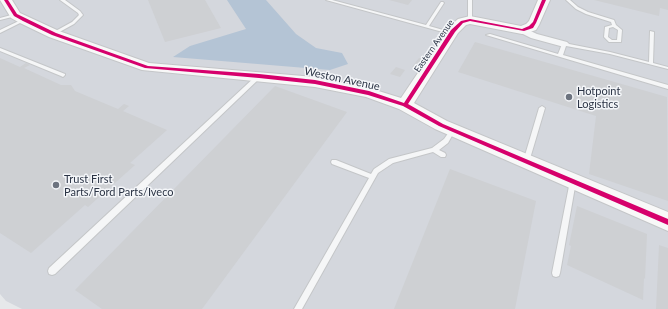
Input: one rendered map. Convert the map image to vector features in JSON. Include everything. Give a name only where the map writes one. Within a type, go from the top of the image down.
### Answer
[{"type":"street","points":[[522,30],[532,27],[544,0]]},
{"type":"street","points":[[8,1],[20,18]]},
{"type":"street","name":"Weston Avenue","points":[[20,18],[54,34],[147,67],[315,82],[369,93],[405,105],[454,131],[668,222]]},
{"type":"street","name":"Eastern Avenue","points":[[405,105],[452,33],[462,22],[470,20],[522,30]]},
{"type":"street","points":[[522,30],[534,36],[564,44]]},
{"type":"lane","points":[[54,34],[73,23],[81,15],[62,0]]},
{"type":"lane","points":[[328,0],[452,33]]},
{"type":"lane","points":[[470,0],[470,20]]},
{"type":"lane","points":[[568,0],[577,8],[587,13],[614,21],[614,26]]},
{"type":"lane","points":[[427,26],[442,2]]},
{"type":"lane","points":[[0,19],[20,18]]},
{"type":"lane","points":[[0,32],[20,18]]},
{"type":"lane","points":[[614,26],[620,30],[619,41],[611,41],[606,37],[607,27],[614,26]]},
{"type":"lane","points":[[650,64],[652,32]]},
{"type":"lane","points":[[488,35],[668,87]]},
{"type":"lane","points":[[610,53],[611,41]]},
{"type":"lane","points":[[560,56],[564,44],[610,53],[668,68]]},
{"type":"lane","points":[[0,49],[63,75]]},
{"type":"lane","points":[[52,271],[259,76]]},
{"type":"lane","points":[[526,162],[542,108]]},
{"type":"lane","points":[[298,309],[376,171],[391,161],[434,150],[446,141],[454,131]]},
{"type":"lane","points":[[434,150],[443,155]]},
{"type":"lane","points":[[334,162],[373,177]]},
{"type":"lane","points":[[556,273],[573,182]]},
{"type":"shaded area","points":[[0,0],[668,0],[668,309],[22,309],[6,301],[0,294]]},
{"type":"water","points":[[227,0],[266,0],[296,34],[316,48],[342,53],[348,64],[330,70],[173,57],[190,46],[246,29]]},
{"type":"building","points":[[148,0],[205,0],[221,28],[165,42]]},
{"type":"building","points":[[389,0],[412,0],[408,5]]},
{"type":"building","points":[[594,0],[668,0],[668,10],[660,8],[659,16]]},
{"type":"building","points":[[475,42],[667,97],[668,201],[589,174],[596,116],[458,72]]},
{"type":"building","name":"Trust First Parts/Ford Parts/Iveco","points":[[0,58],[20,67],[26,63],[30,65],[24,68],[61,85],[71,85],[75,91],[118,109],[124,104],[129,106],[123,111],[167,130],[130,163],[135,165],[88,207],[85,205],[31,253],[0,233]]},
{"type":"building","points":[[419,58],[423,59],[416,68],[412,67]]},
{"type":"building","points":[[396,67],[405,70],[400,77],[390,74]]},
{"type":"building","points":[[275,86],[347,112],[202,309],[102,309],[75,290]]},
{"type":"building","points":[[450,169],[536,201],[515,309],[394,309]]},
{"type":"building","points":[[577,206],[647,234],[643,300],[567,265],[571,246],[569,245]]},
{"type":"building","points":[[659,245],[668,248],[668,309],[656,309]]},
{"type":"cycle path","points":[[6,0],[15,15],[24,20],[54,34],[147,67],[315,82],[369,93],[405,105],[441,125],[668,222]]},
{"type":"cycle path","points":[[405,105],[453,31],[462,22],[470,20],[522,30],[531,27],[535,22],[544,0]]},
{"type":"place","name":"Hotpoint Logistics","points":[[569,97]]},
{"type":"place","name":"Trust First Parts/Ford Parts/Iveco","points":[[56,185]]}]
